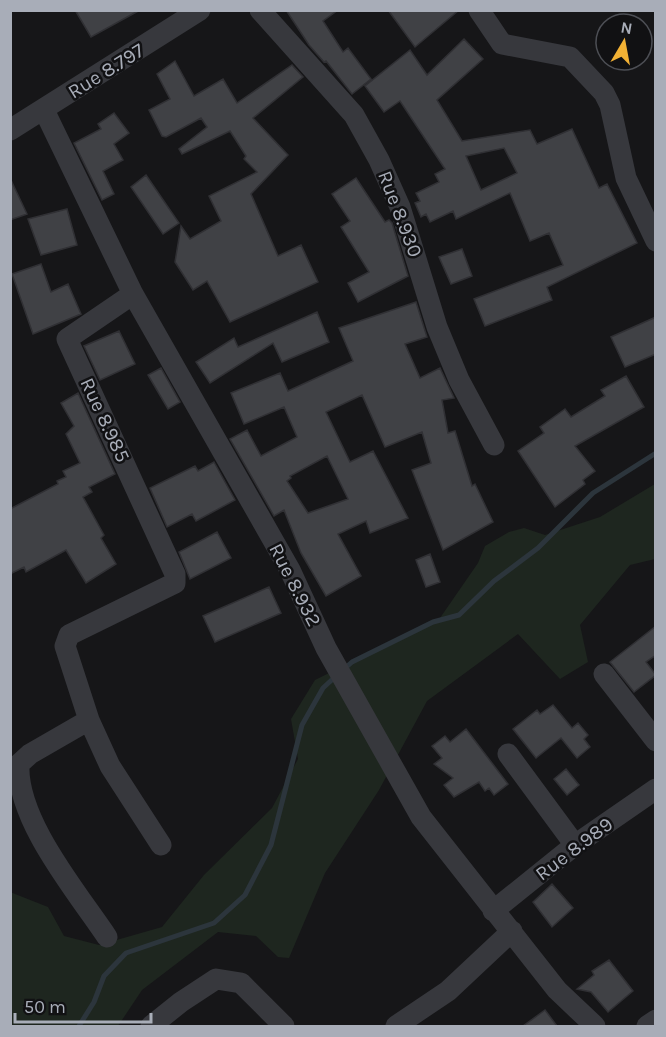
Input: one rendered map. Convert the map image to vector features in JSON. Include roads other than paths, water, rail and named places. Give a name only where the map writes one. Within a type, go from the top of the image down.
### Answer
[{"type":"street","name":"Rue 8.797","points":[[10,130],[200,10]]},
{"type":"street","name":"Rue 8.930","points":[[260,10],[354,115],[379,160],[400,207],[437,327],[459,380],[494,445]]},
{"type":"street","points":[[479,10],[502,44],[570,57],[604,93],[610,105],[626,178],[656,241]]},
{"type":"street","name":"Rue 8.932","points":[[44,110],[133,294],[290,570],[326,648],[421,817],[557,990],[595,1026]]},
{"type":"street","name":"Rue 8.985","points":[[89,720],[65,646],[69,635],[175,583],[175,574],[67,339],[133,294]]},
{"type":"street","points":[[604,674],[656,741]]},
{"type":"street","points":[[107,937],[36,829],[18,776],[19,764],[30,754],[89,720],[110,766],[161,845]]},
{"type":"street","points":[[507,754],[575,845]]},
{"type":"street","name":"Rue 8.989","points":[[493,911],[575,845],[656,789]]},
{"type":"street","points":[[396,1026],[448,991],[512,931]]},
{"type":"street","points":[[151,1026],[181,1002],[216,979],[241,983],[284,1026]]},
{"type":"street","points":[[647,1026],[656,1020]]},
{"type":"waterway","points":[[343,670],[352,662],[433,622],[459,615],[494,581],[538,548],[593,493],[656,453]]},
{"type":"waterway","points":[[79,1026],[94,1002],[104,976],[126,953],[214,923],[245,895],[271,845],[302,725],[323,688],[336,676]]}]
